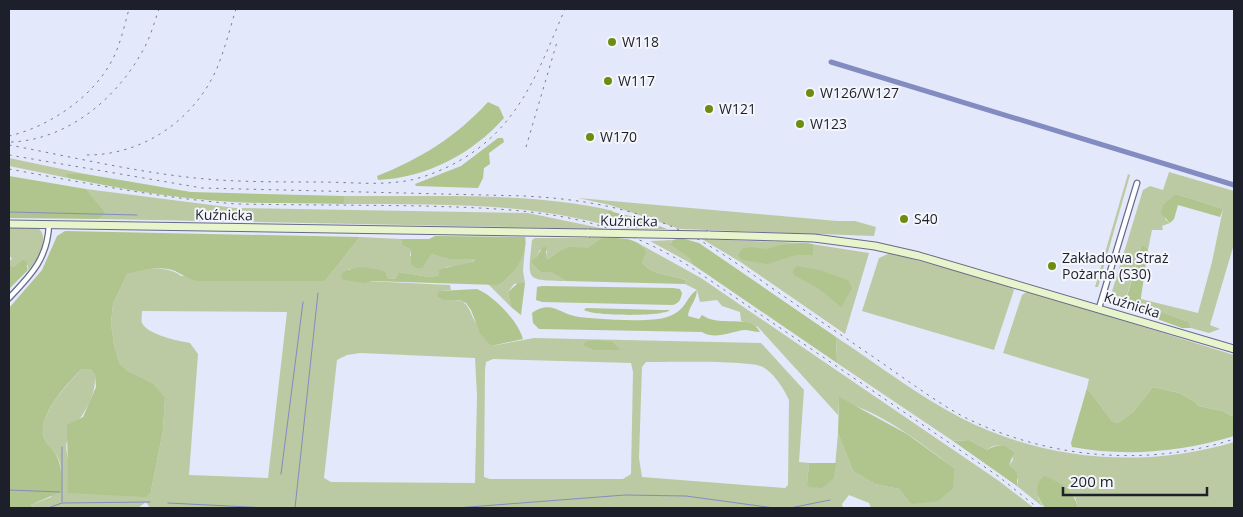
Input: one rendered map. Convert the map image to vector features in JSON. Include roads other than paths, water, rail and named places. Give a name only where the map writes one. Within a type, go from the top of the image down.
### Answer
[{"type":"street","points":[[1099,308],[1137,182]]},
{"type":"street","name":"Kuźnicka","points":[[9,224],[814,238],[875,246],[947,263],[1234,349]]},
{"type":"street","points":[[9,298],[40,262],[48,240],[49,224]]},
{"type":"waterway","points":[[831,62],[1234,185]]},
{"type":"waterway","points":[[9,212],[137,215]]},
{"type":"waterway","points":[[295,508],[318,293]]},
{"type":"waterway","points":[[281,474],[303,302]]},
{"type":"waterway","points":[[62,447],[62,502]]},
{"type":"waterway","points":[[9,490],[60,492]]},
{"type":"waterway","points":[[456,508],[625,495],[686,496],[774,508],[790,508],[830,500]]},
{"type":"waterway","points":[[48,508],[62,503],[150,502]]},
{"type":"waterway","points":[[168,503],[268,508]]},
{"type":"railway","points":[[9,136],[38,126],[67,110],[91,89],[110,64],[121,37],[129,9]]},
{"type":"railway","points":[[11,142],[51,134],[88,114],[104,101],[118,86],[142,52],[150,36],[159,9]]},
{"type":"railway","points":[[87,155],[128,149],[165,131],[181,118],[195,103],[217,68],[236,9]]},
{"type":"railway","points":[[9,145],[191,178],[256,182],[377,183],[411,180],[436,172],[461,160],[493,136],[507,121],[530,86],[565,9]]},
{"type":"railway","points":[[526,147],[557,42]]},
{"type":"railway","points":[[9,155],[202,188],[546,197],[611,207],[653,219],[694,237],[739,265],[938,401],[964,417],[996,431],[1028,442],[1062,450],[1132,456],[1166,454],[1234,439]]},
{"type":"railway","points":[[9,169],[151,194],[237,204],[423,206],[529,212],[561,216],[624,234],[656,248],[689,266],[998,476],[1038,508]]},
{"type":"place","name":"W118","points":[[612,42]]},
{"type":"place","name":"W117","points":[[608,81]]},
{"type":"place","name":"W126/W127","points":[[810,93]]},
{"type":"place","name":"W121","points":[[709,109]]},
{"type":"place","name":"W123","points":[[800,124]]},
{"type":"place","name":"W170","points":[[590,137]]},
{"type":"place","name":"S40","points":[[904,219]]},
{"type":"place","name":"Zakładowa Straż Pożarna (S30)","points":[[1052,266]]}]
